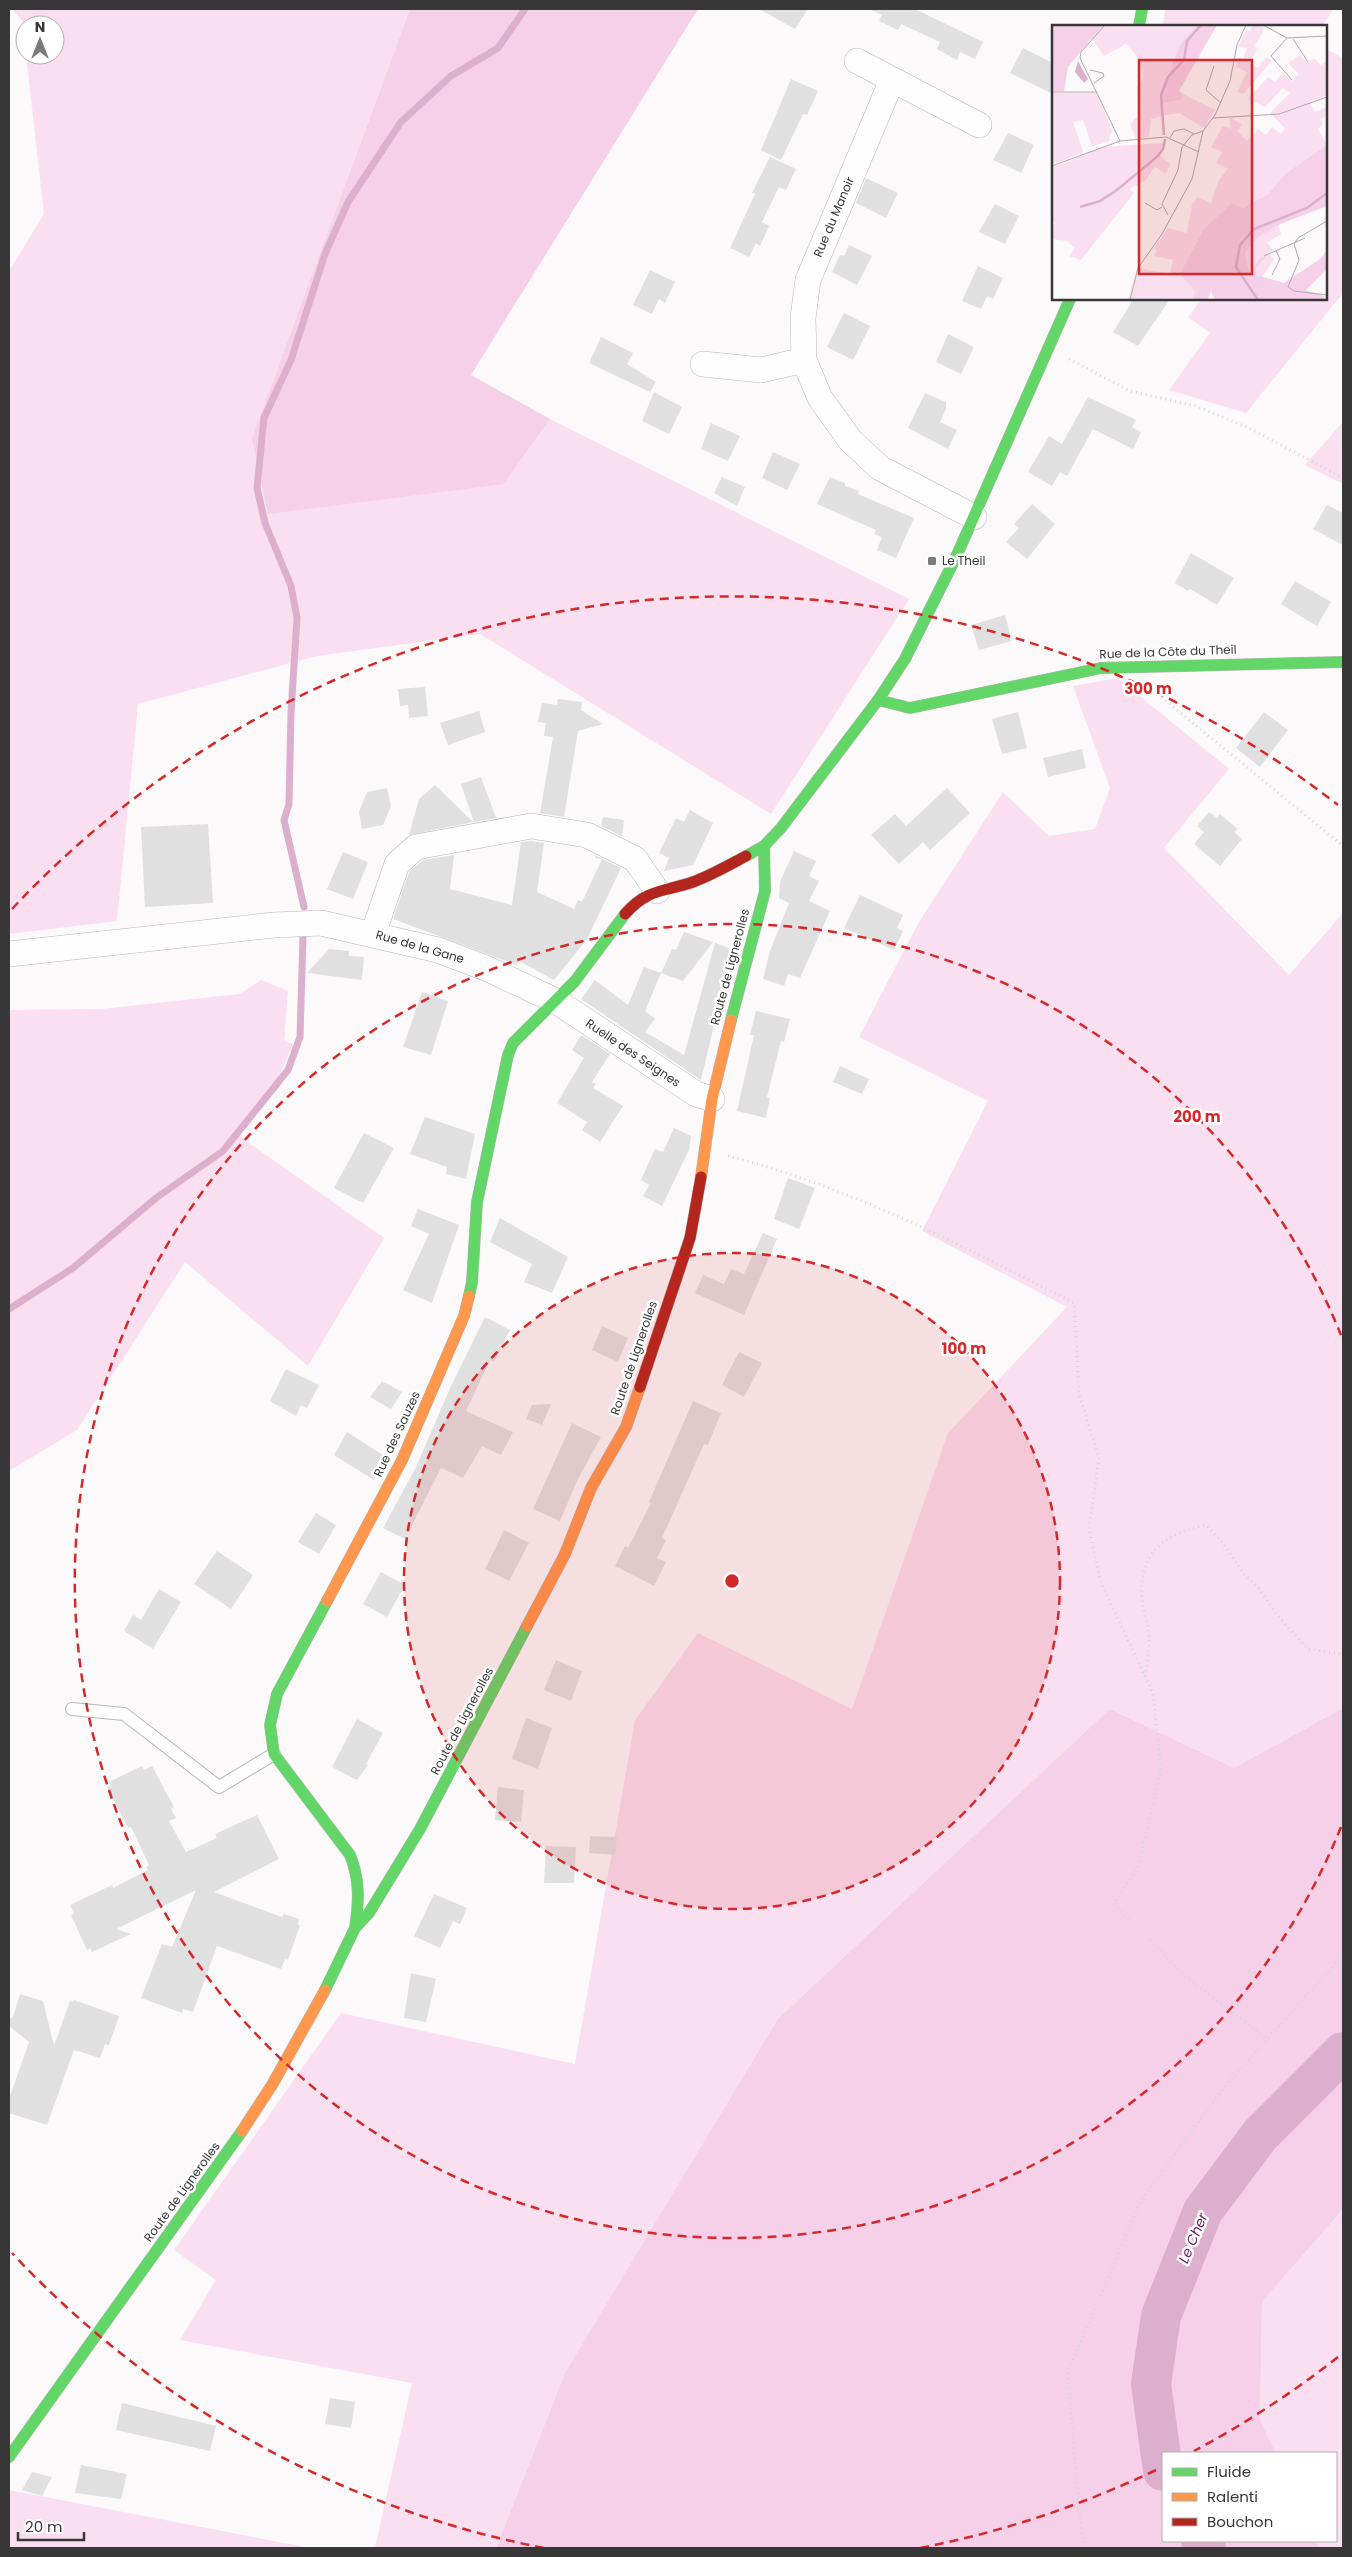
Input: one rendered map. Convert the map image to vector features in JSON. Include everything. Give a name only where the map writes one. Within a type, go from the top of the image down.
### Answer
[{"type":"street","points":[[1140,25],[1142,9]]},
{"type":"street","points":[[858,61],[979,125]]},
{"type":"street","name":"Rue du Manoir","points":[[892,80],[808,280],[803,318],[804,360],[820,398],[850,440],[880,468],[974,516]]},
{"type":"street","points":[[556,1002],[575,981],[621,918],[637,900],[657,891],[693,882],[764,846],[781,828],[878,700],[905,659],[974,516],[1070,300]]},
{"type":"street","points":[[703,364],[761,370],[804,360]]},
{"type":"street","name":"Rue de la Côte du Theil","points":[[878,700],[910,708],[1092,670],[1137,666],[1343,662]]},
{"type":"street","points":[[373,934],[397,864],[416,847],[531,826],[587,835],[635,859],[657,891]]},
{"type":"street","name":"Route de Lignerolles","points":[[9,2456],[218,2167],[316,2008],[355,1928],[369,1913],[420,1829],[565,1554],[579,1514],[609,1452],[626,1426],[690,1238],[712,1099],[746,957],[765,890],[764,846]]},
{"type":"street","name":"Rue de la Gane","points":[[9,954],[274,925],[321,923],[438,950],[488,969],[556,1002]]},
{"type":"street","name":"Ruelle des Seignes","points":[[556,1002],[696,1094],[712,1099]]},
{"type":"street","name":"Rue des Sauzes","points":[[350,1855],[274,1754],[270,1725],[277,1694],[402,1460],[464,1316],[472,1282],[477,1202],[508,1056],[513,1043],[556,1002]]},
{"type":"street","points":[[350,1855],[363,1862]]},
{"type":"street","points":[[350,1855],[358,1874],[361,1892],[355,1928]]},
{"type":"street","points":[[384,1865],[397,1865]]},
{"type":"lane","points":[[72,1709],[124,1714],[219,1787],[274,1754]]},
{"type":"path","points":[[1048,348],[1130,391],[1196,406],[1249,428],[1343,478]]},
{"type":"path","points":[[1137,666],[1147,686],[1343,846]]},
{"type":"path","points":[[705,1150],[816,1181],[934,1232],[1074,1303],[1080,1394],[1099,1458],[1089,1529],[1101,1583],[1153,1692],[1161,1770],[1138,1867],[1114,1903],[1129,1919]]},
{"type":"path","points":[[1145,1676],[1149,1640],[1142,1598],[1145,1565],[1159,1543],[1187,1529],[1206,1525],[1222,1542],[1244,1574],[1258,1587],[1277,1615],[1308,1650],[1343,1654]]},
{"type":"path","points":[[1150,1940],[1184,1975],[1267,2039]]},
{"type":"path","points":[[1085,2548],[1080,2522],[1068,2372],[1141,2200],[1226,2085],[1343,1955]]},
{"type":"shaded area","points":[[12,9],[410,9],[252,438],[504,484],[550,419],[909,599],[771,814],[480,634],[317,656],[138,704],[117,921],[9,934],[9,271],[44,214],[27,65],[65,65],[65,15],[17,15]]},
{"type":"shaded area","points":[[410,9],[698,9],[471,375],[550,419],[504,484],[268,514],[252,438]]},
{"type":"shaded area","points":[[1165,9],[1333,9],[1323,25],[1163,25]]},
{"type":"shaded area","points":[[1327,50],[1343,58],[1343,293],[1246,413],[1169,390],[1210,333],[1188,317],[1201,300],[1327,300]]},
{"type":"shaded area","points":[[1343,422],[1343,484],[1305,465]]},
{"type":"shaded area","points":[[1118,678],[1229,769],[1164,848],[1289,975],[1343,913],[1343,1708],[1234,1768],[1110,1709],[565,2373],[496,2548],[375,2548],[412,2383],[180,2340],[216,2280],[174,2250],[341,2013],[575,2064],[635,1720],[698,1633],[852,1709],[948,1433],[1067,1307],[922,1231],[988,1101],[859,1037],[919,922],[1003,792],[1049,836],[1095,829],[1110,788],[1073,686]]},
{"type":"shaded area","points":[[261,980],[288,991],[284,1041],[293,1044],[269,1099],[235,1133],[384,1238],[308,1366],[185,1262],[77,1430],[9,1471],[9,1010],[101,1009],[240,994]]},
{"type":"shaded area","points":[[1343,1708],[1343,2209],[1262,2302],[1260,2420],[1276,2452],[1162,2452],[1162,2542],[1316,2542],[1320,2548],[496,2548],[565,2373],[778,2019],[1110,1709],[1234,1768]]},
{"type":"shaded area","points":[[1343,2209],[1343,2548],[1320,2548],[1316,2542],[1337,2542],[1337,2452],[1276,2452],[1260,2420],[1262,2302]]},
{"type":"shaded area","points":[[9,2490],[310,2548],[9,2548]]},
{"type":"building","points":[[759,9],[808,9],[795,29]]},
{"type":"building","points":[[869,9],[915,9],[983,42],[975,59],[960,52],[957,60],[937,49],[940,42],[901,24],[898,30],[879,21],[882,15]]},
{"type":"building","points":[[1023,48],[1052,62],[1052,94],[1010,73]]},
{"type":"building","points":[[791,79],[818,91],[807,115],[803,114],[781,160],[761,150]]},
{"type":"building","points":[[1008,133],[1034,145],[1021,173],[993,160]]},
{"type":"building","points":[[770,157],[796,169],[786,190],[779,187],[762,222],[769,226],[760,246],[756,243],[749,257],[730,248],[755,194],[752,193]]},
{"type":"building","points":[[866,178],[898,193],[886,218],[856,203]]},
{"type":"building","points":[[995,204],[1019,216],[1005,244],[979,232]]},
{"type":"building","points":[[849,245],[872,256],[857,285],[832,272],[840,255],[844,256]]},
{"type":"building","points":[[978,266],[1003,278],[993,299],[987,296],[981,309],[962,301]]},
{"type":"building","points":[[650,270],[675,282],[665,303],[659,299],[652,314],[633,305]]},
{"type":"building","points":[[1129,300],[1169,300],[1138,346],[1113,332],[1132,302]]},
{"type":"building","points":[[844,313],[870,326],[853,360],[827,347]]},
{"type":"building","points":[[948,334],[974,347],[961,374],[936,362]]},
{"type":"building","points":[[601,337],[633,353],[627,364],[656,382],[650,392],[589,363]]},
{"type":"building","points":[[654,392],[682,407],[669,434],[642,421]]},
{"type":"building","points":[[925,393],[946,402],[946,409],[940,422],[957,430],[948,449],[908,428]]},
{"type":"building","points":[[1088,397],[1136,420],[1132,427],[1141,432],[1133,449],[1093,429],[1067,476],[1060,472],[1052,486],[1028,472],[1049,436],[1062,444]]},
{"type":"building","points":[[711,423],[740,436],[728,461],[701,449]]},
{"type":"building","points":[[773,452],[800,464],[787,490],[762,478]]},
{"type":"building","points":[[722,477],[745,487],[737,506],[714,493]]},
{"type":"building","points":[[830,477],[845,483],[845,486],[859,491],[858,494],[914,518],[896,558],[877,550],[882,537],[874,534],[876,530],[817,504]]},
{"type":"building","points":[[1032,504],[1055,524],[1027,559],[1006,542],[1019,528],[1014,524]]},
{"type":"building","points":[[1327,505],[1343,513],[1343,545],[1313,529]]},
{"type":"building","points":[[1191,553],[1234,578],[1217,605],[1190,589],[1188,591],[1175,583]]},
{"type":"building","points":[[1295,581],[1331,602],[1317,626],[1281,604]]},
{"type":"building","points":[[1005,615],[1012,641],[979,650],[971,625]]},
{"type":"building","points":[[425,687],[428,716],[409,718],[408,705],[400,706],[398,689]]},
{"type":"building","points":[[558,699],[582,702],[581,710],[603,724],[578,731],[564,817],[540,813],[553,737],[544,736],[546,723],[538,722],[542,703],[557,705]]},
{"type":"building","points":[[479,711],[485,732],[448,745],[440,723]]},
{"type":"building","points":[[1018,712],[1027,748],[1002,754],[992,719]]},
{"type":"building","points":[[1264,712],[1288,730],[1260,767],[1236,748]]},
{"type":"building","points":[[1082,749],[1086,768],[1048,777],[1043,758]]},
{"type":"building","points":[[481,777],[496,818],[474,822],[461,784]]},
{"type":"building","points":[[435,785],[473,822],[409,835],[419,799]]},
{"type":"building","points":[[387,788],[391,806],[383,825],[362,829],[359,812],[367,792]]},
{"type":"building","points":[[947,788],[970,813],[930,850],[923,842],[899,864],[871,835],[895,814],[906,826]]},
{"type":"building","points":[[690,810],[713,823],[693,865],[664,871],[669,858],[659,853],[676,818],[684,822]]},
{"type":"building","points":[[1209,812],[1217,818],[1220,814],[1238,829],[1234,832],[1242,839],[1220,866],[1194,844],[1204,832],[1197,826]]},
{"type":"building","points":[[603,817],[624,820],[622,836],[601,826]]},
{"type":"building","points":[[208,824],[213,903],[145,907],[141,827]]},
{"type":"building","points":[[521,842],[544,843],[537,892],[574,909],[578,900],[582,902],[602,859],[595,858],[595,855],[621,868],[587,939],[554,980],[519,961],[517,965],[393,919],[409,872],[423,860],[454,855],[450,889],[512,905]]},
{"type":"building","points":[[794,851],[816,861],[809,876],[819,881],[809,901],[830,911],[800,978],[788,974],[784,986],[763,979],[770,951],[789,903],[779,898],[780,882]]},
{"type":"building","points":[[343,852],[368,862],[353,899],[327,889]]},
{"type":"building","points":[[860,895],[903,915],[897,928],[903,931],[894,950],[844,928]]},
{"type":"building","points":[[684,932],[713,942],[683,981],[661,973],[672,949],[676,950]]},
{"type":"building","points":[[715,943],[732,949],[701,1080],[581,999],[595,980],[628,1005],[644,967],[661,973],[645,1011],[655,1019],[645,1032],[684,1055]]},
{"type":"building","points":[[329,949],[349,951],[349,956],[364,957],[362,980],[307,973]]},
{"type":"building","points":[[422,992],[448,1001],[431,1055],[403,1047]]},
{"type":"building","points":[[756,1011],[790,1019],[784,1042],[781,1041],[767,1097],[770,1098],[766,1118],[737,1111],[754,1035],[750,1035]]},
{"type":"building","points":[[581,1035],[610,1054],[592,1082],[596,1084],[593,1088],[623,1106],[600,1142],[582,1130],[587,1122],[557,1103],[584,1058],[572,1050]]},
{"type":"building","points":[[840,1066],[869,1079],[862,1094],[833,1082]]},
{"type":"building","points":[[425,1117],[475,1134],[466,1179],[446,1174],[447,1167],[410,1154]]},
{"type":"building","points":[[674,1128],[691,1136],[689,1150],[662,1206],[643,1196],[649,1185],[641,1180],[655,1149],[663,1152]]},
{"type":"building","points":[[364,1133],[394,1148],[363,1203],[334,1188]]},
{"type":"building","points":[[788,1178],[815,1188],[799,1229],[774,1219]]},
{"type":"building","points":[[418,1209],[459,1225],[432,1303],[403,1290],[429,1234],[411,1226]]},
{"type":"building","points":[[500,1218],[568,1257],[552,1293],[524,1282],[532,1264],[490,1242]]},
{"type":"building","points":[[763,1233],[777,1239],[744,1315],[695,1293],[703,1275],[724,1284],[731,1269],[744,1274]]},
{"type":"building","points":[[485,1317],[510,1330],[494,1362],[490,1360],[466,1411],[513,1432],[501,1455],[482,1446],[463,1478],[441,1468],[405,1539],[383,1528],[416,1467],[451,1386]]},
{"type":"building","points":[[602,1326],[628,1338],[618,1362],[592,1350]]},
{"type":"building","points":[[739,1352],[762,1363],[744,1397],[722,1385]]},
{"type":"building","points":[[286,1369],[319,1385],[307,1408],[301,1405],[296,1416],[270,1401]]},
{"type":"building","points":[[382,1381],[402,1392],[391,1409],[370,1397]]},
{"type":"building","points":[[693,1401],[721,1413],[708,1445],[704,1444],[662,1538],[666,1540],[657,1558],[666,1562],[654,1586],[615,1566],[625,1546],[628,1548],[651,1503],[649,1502]]},
{"type":"building","points":[[551,1404],[542,1425],[526,1419],[532,1405]]},
{"type":"building","points":[[572,1423],[601,1437],[577,1481],[560,1521],[533,1509]]},
{"type":"building","points":[[347,1432],[386,1457],[374,1480],[334,1455]]},
{"type":"building","points":[[316,1513],[336,1525],[319,1554],[298,1542]]},
{"type":"building","points":[[504,1530],[529,1543],[509,1581],[485,1569]]},
{"type":"building","points":[[217,1551],[253,1575],[231,1609],[194,1584]]},
{"type":"building","points":[[381,1572],[405,1585],[387,1617],[363,1604]]},
{"type":"building","points":[[159,1589],[181,1602],[153,1649],[124,1631],[133,1615],[141,1620]]},
{"type":"building","points":[[556,1660],[582,1671],[571,1701],[544,1690]]},
{"type":"building","points":[[526,1718],[552,1728],[538,1769],[512,1759]]},
{"type":"building","points":[[357,1719],[383,1733],[366,1764],[368,1765],[357,1780],[332,1767]]},
{"type":"building","points":[[142,1766],[144,1770],[152,1766],[174,1807],[171,1809],[176,1818],[169,1821],[186,1852],[217,1838],[215,1834],[257,1815],[279,1859],[214,1892],[282,1917],[284,1914],[299,1919],[298,1925],[300,1925],[288,1960],[285,1959],[281,1969],[217,1946],[193,2012],[183,2009],[182,2013],[141,1998],[162,1944],[172,1947],[196,1890],[116,1929],[131,1934],[92,1952],[90,1948],[87,1950],[71,1915],[74,1914],[70,1905],[112,1885],[113,1888],[148,1870],[146,1867],[149,1865],[131,1827],[128,1828],[107,1787],[111,1786],[109,1782]]},
{"type":"building","points":[[498,1787],[524,1790],[521,1822],[495,1820]]},
{"type":"building","points":[[590,1836],[617,1837],[615,1855],[589,1853]]},
{"type":"building","points":[[546,1846],[576,1847],[574,1883],[544,1883]]},
{"type":"building","points":[[434,1894],[467,1908],[460,1924],[453,1921],[440,1948],[414,1936]]},
{"type":"building","points":[[411,1973],[436,1979],[426,2022],[404,2018]]},
{"type":"building","points":[[20,1994],[43,2001],[54,2046],[70,2001],[73,2002],[74,2000],[119,2016],[109,2045],[105,2044],[100,2058],[74,2050],[47,2125],[9,2113],[9,2099],[29,2042],[9,2026],[9,2020],[13,2017]]},
{"type":"building","points":[[330,2398],[355,2402],[351,2428],[325,2424]]},
{"type":"building","points":[[122,2403],[216,2426],[210,2451],[116,2430]]},
{"type":"building","points":[[81,2465],[127,2474],[121,2499],[75,2493]]},
{"type":"building","points":[[32,2472],[52,2477],[42,2496],[22,2490]]},
{"type":"waterway","points":[[304,907],[284,820],[289,804],[291,712],[297,618],[291,586],[265,523],[257,488],[264,418],[291,360],[325,254],[348,202],[401,122],[451,76],[498,48],[525,9]]},
{"type":"waterway","points":[[9,1309],[73,1268],[156,1198],[223,1151],[288,1070],[300,1037],[303,936]]},
{"type":"waterway","name":"Le Cher","points":[[1162,2464],[1151,2384],[1161,2316],[1203,2211],[1260,2135],[1343,2052]]},
{"type":"waterway","name":"Le Cher","points":[[1202,2542],[1206,2548]]},
{"type":"traffic: fast","points":[[1139,25],[1142,9]]},
{"type":"traffic: fast","points":[[746,856],[764,846],[781,828],[878,700],[905,659],[956,557],[1070,300]]},
{"type":"traffic: fast","points":[[878,700],[910,708],[1101,668],[1343,662]]},
{"type":"traffic: fast","points":[[731,1020],[765,891],[764,846]]},
{"type":"traffic: fast","points":[[469,1296],[472,1282],[477,1202],[508,1055],[513,1043],[575,981],[625,914]]},
{"type":"traffic: fast","points":[[327,1601],[277,1694],[270,1725],[274,1754],[350,1855],[356,1873],[358,1891],[355,1928]]},
{"type":"traffic: fast","points":[[325,1990],[355,1928],[369,1913],[420,1829],[527,1626]]},
{"type":"traffic: fast","points":[[9,2457],[242,2131]]},
{"type":"traffic: slow","points":[[701,1177],[712,1099],[731,1020]]},
{"type":"traffic: slow","points":[[327,1601],[402,1460],[464,1316],[469,1296]]},
{"type":"traffic: slow","points":[[527,1626],[565,1554],[591,1488],[626,1427],[640,1387]]},
{"type":"traffic: slow","points":[[242,2131],[272,2085],[325,1990]]},
{"type":"traffic: jam","points":[[625,914],[641,899],[649,895],[700,879],[746,856]]},
{"type":"traffic: jam","points":[[640,1387],[690,1238],[701,1177]]},
{"type":"place","name":"Le Theil","points":[[932,561]]}]
